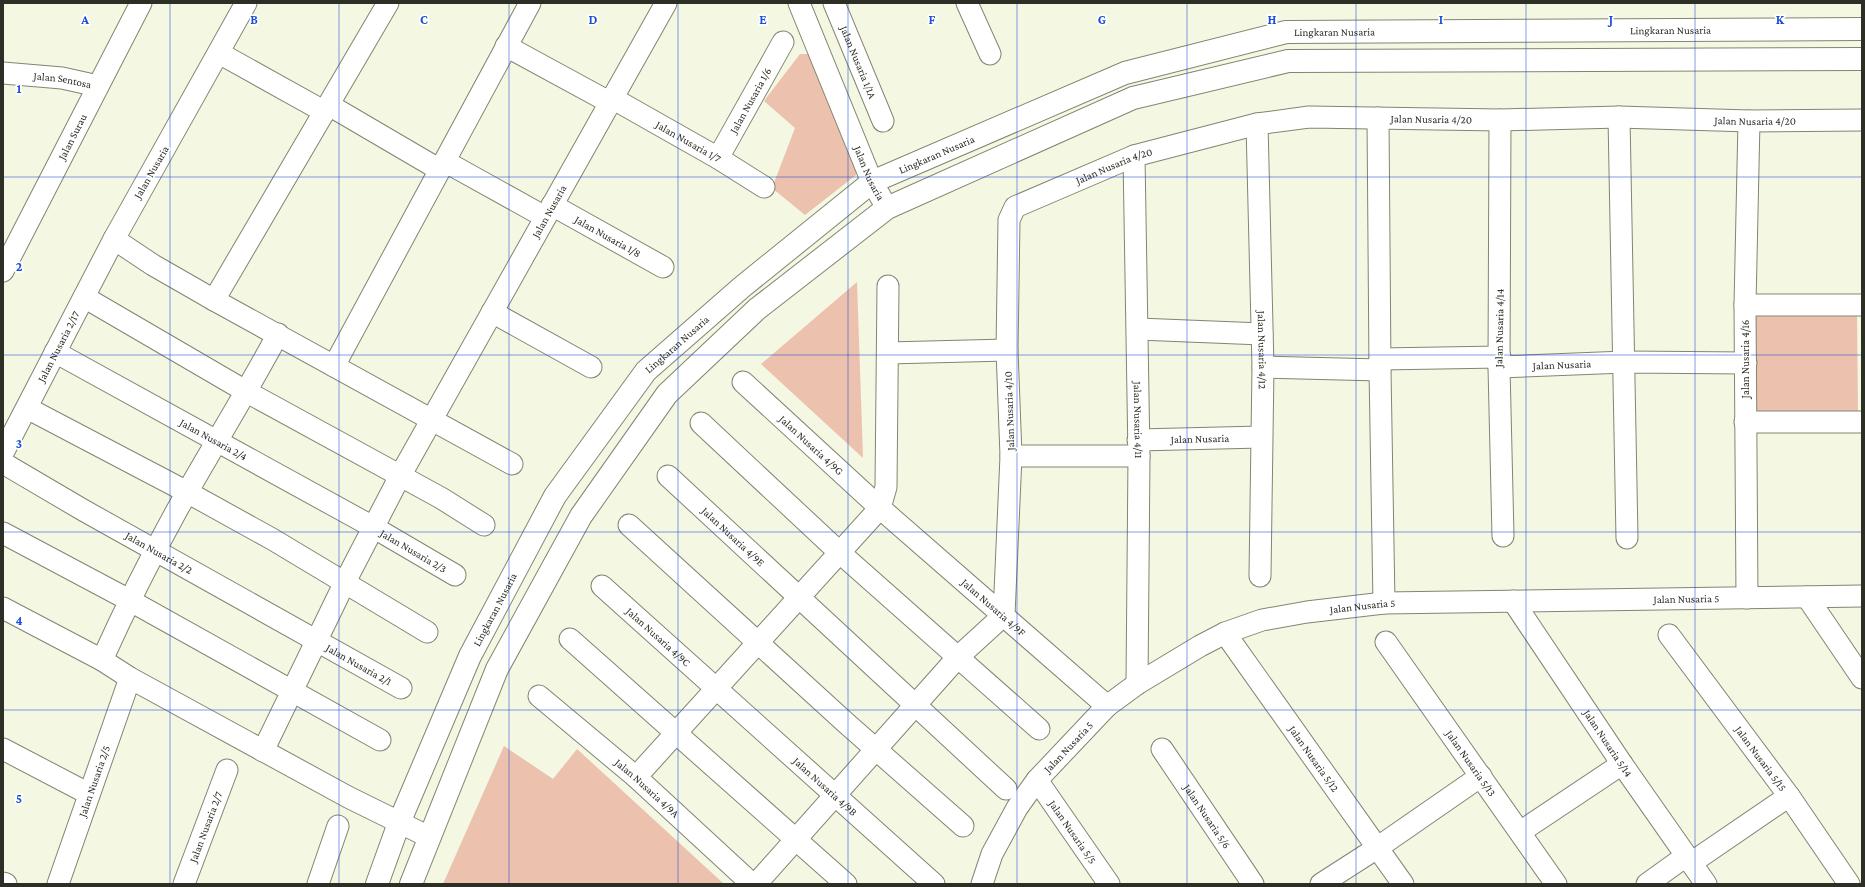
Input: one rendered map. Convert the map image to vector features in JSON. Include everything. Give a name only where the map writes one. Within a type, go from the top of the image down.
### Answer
[{"type":"main road","name":"Lingkaran Nusaria","points":[[377,884],[400,823],[470,656],[555,496],[646,371],[742,287],[872,182],[1125,73],[1286,32],[1862,29]]},
{"type":"main road","points":[[411,884],[497,669],[581,516],[667,394],[757,309],[887,208],[1132,98],[1288,61],[1862,59]]},
{"type":"street","name":"Jalan Surau","points":[[3,271],[142,3]]},
{"type":"street","name":"Jalan Nusaria","points":[[114,239],[219,54],[246,3]]},
{"type":"street","points":[[214,300],[388,3]]},
{"type":"street","points":[[334,366],[530,3]]},
{"type":"street","name":"Jalan Nusaria","points":[[263,751],[316,640],[400,476],[666,3]]},
{"type":"street","name":"Jalan Nusaria","points":[[799,3],[872,182],[887,208]]},
{"type":"street","name":"Jalan Nusaria 1/1A","points":[[834,3],[883,122]]},
{"type":"street","points":[[967,3],[990,54]]},
{"type":"street","name":"Jalan Nusaria 1/6","points":[[718,158],[783,42]]},
{"type":"street","name":"Jalan Nusaria 1/7","points":[[506,46],[611,100],[718,158],[764,187]]},
{"type":"street","points":[[219,54],[443,166]]},
{"type":"street","name":"Jalan Sentosa","points":[[3,73],[62,78],[98,86]]},
{"type":"street","name":"Jalan Nusaria 4/20","points":[[1015,207],[1134,156],[1257,124],[1309,117],[1500,120],[1619,117],[1749,121],[1862,120]]},
{"type":"street","points":[[1619,117],[1627,538]]},
{"type":"street","points":[[1378,118],[1384,603]]},
{"type":"street","name":"Jalan Nusaria 4/14","points":[[1500,120],[1499,362],[1502,536]]},
{"type":"street","name":"Jalan Nusaria 4/16","points":[[1747,598],[1745,305],[1749,121]]},
{"type":"street","name":"Jalan Nusaria 4/12","points":[[1257,124],[1263,367],[1260,576]]},
{"type":"street","name":"Jalan Nusaria 4/11","points":[[1134,156],[1139,448],[1137,684]]},
{"type":"street","name":"Jalan Nusaria 1/8","points":[[443,166],[548,211],[663,267]]},
{"type":"street","name":"Jalan Nusaria 4/10","points":[[1004,615],[1011,456],[1007,350],[1009,220],[1015,207]]},
{"type":"street","points":[[114,239],[153,265],[214,300],[512,464]]},
{"type":"street","name":"Jalan Nusaria 2/17","points":[[3,453],[114,239]]},
{"type":"street","points":[[636,777],[880,508],[886,487],[888,286]]},
{"type":"street","points":[[84,297],[247,392],[440,498],[484,525]]},
{"type":"street","points":[[1745,305],[1862,305]]},
{"type":"street","points":[[492,312],[591,367]]},
{"type":"street","points":[[1138,329],[1262,334]]},
{"type":"street","points":[[102,660],[129,600],[155,550],[187,492],[247,392],[278,334]]},
{"type":"street","points":[[888,353],[1007,350]]},
{"type":"street","name":"Jalan Nusaria 2/4","points":[[55,352],[373,527]]},
{"type":"street","name":"Jalan Nusaria","points":[[1263,367],[1499,362],[1746,364]]},
{"type":"street","name":"Jalan Nusaria 4/9G","points":[[743,382],[880,508]]},
{"type":"street","points":[[27,408],[272,538],[427,632]]},
{"type":"street","points":[[1745,422],[1862,422]]},
{"type":"street","points":[[701,423],[839,552],[1039,729]]},
{"type":"street","name":"Jalan Nusaria","points":[[1011,456],[1139,448],[1261,437]]},
{"type":"street","name":"Jalan Nusaria 2/2","points":[[3,463],[316,640]]},
{"type":"street","name":"Jalan Nusaria 4/9E","points":[[668,476],[1006,789]]},
{"type":"street","name":"Jalan Nusaria 4/9F","points":[[880,508],[1107,706]]},
{"type":"street","points":[[629,525],[875,749],[963,826]]},
{"type":"street","name":"Jalan Nusaria 2/3","points":[[373,527],[455,574]]},
{"type":"street","points":[[3,533],[129,600],[380,740]]},
{"type":"street","name":"Jalan Nusaria 4/9C","points":[[602,586],[716,688]]},
{"type":"street","name":"Jalan Nusaria 5","points":[[982,884],[992,854],[1017,808],[1037,780],[1107,706],[1137,684],[1200,646],[1226,633],[1262,620],[1307,612],[1384,603],[1862,596]]},
{"type":"street","points":[[1807,597],[1862,678]]},
{"type":"street","name":"Jalan Nusaria 5/14","points":[[1513,601],[1622,764],[1706,884]]},
{"type":"street","points":[[3,608],[102,660],[130,678],[263,751],[429,837]]},
{"type":"street","points":[[756,884],[796,841],[835,794],[958,657],[1004,615]]},
{"type":"street","name":"Jalan Nusaria 5/12","points":[[1226,633],[1403,884]]},
{"type":"street","name":"Jalan Nusaria 5/15","points":[[1669,635],[1788,796],[1849,884]]},
{"type":"street","points":[[570,639],[846,884]]},
{"type":"street","name":"Jalan Nusaria 2/1","points":[[316,640],[402,688]]},
{"type":"street","name":"Jalan Nusaria 5/13","points":[[1386,642],[1556,884]]},
{"type":"street","name":"Jalan Nusaria 2/5","points":[[58,884],[130,678]]},
{"type":"street","name":"Jalan Nusaria 4/9B","points":[[716,688],[934,884]]},
{"type":"street","name":"Jalan Nusaria 4/9A","points":[[539,696],[636,777],[752,884]]},
{"type":"street","points":[[3,749],[89,794]]},
{"type":"street","name":"Jalan Nusaria 5/6","points":[[1162,749],[1253,884]]},
{"type":"street","points":[[1520,832],[1622,764]]},
{"type":"street","name":"Jalan Nusaria 2/7","points":[[184,884],[227,770]]},
{"type":"street","points":[[1321,884],[1377,848],[1481,776]]},
{"type":"street","name":"Jalan Nusaria 5/5","points":[[1037,780],[1110,884]]},
{"type":"street","points":[[1647,884],[1788,796]]},
{"type":"street","points":[[318,884],[338,826]]},
{"type":"shaded area","points":[[800,54],[813,54],[856,162],[856,175],[805,215],[772,188],[795,128],[764,101]]},
{"type":"shaded area","points":[[857,282],[863,458],[761,364]]},
{"type":"shaded area","points":[[1857,311],[1858,413],[1756,414],[1754,312]]},
{"type":"shaded area","points":[[504,746],[553,779],[577,749],[724,884],[443,884]]}]
